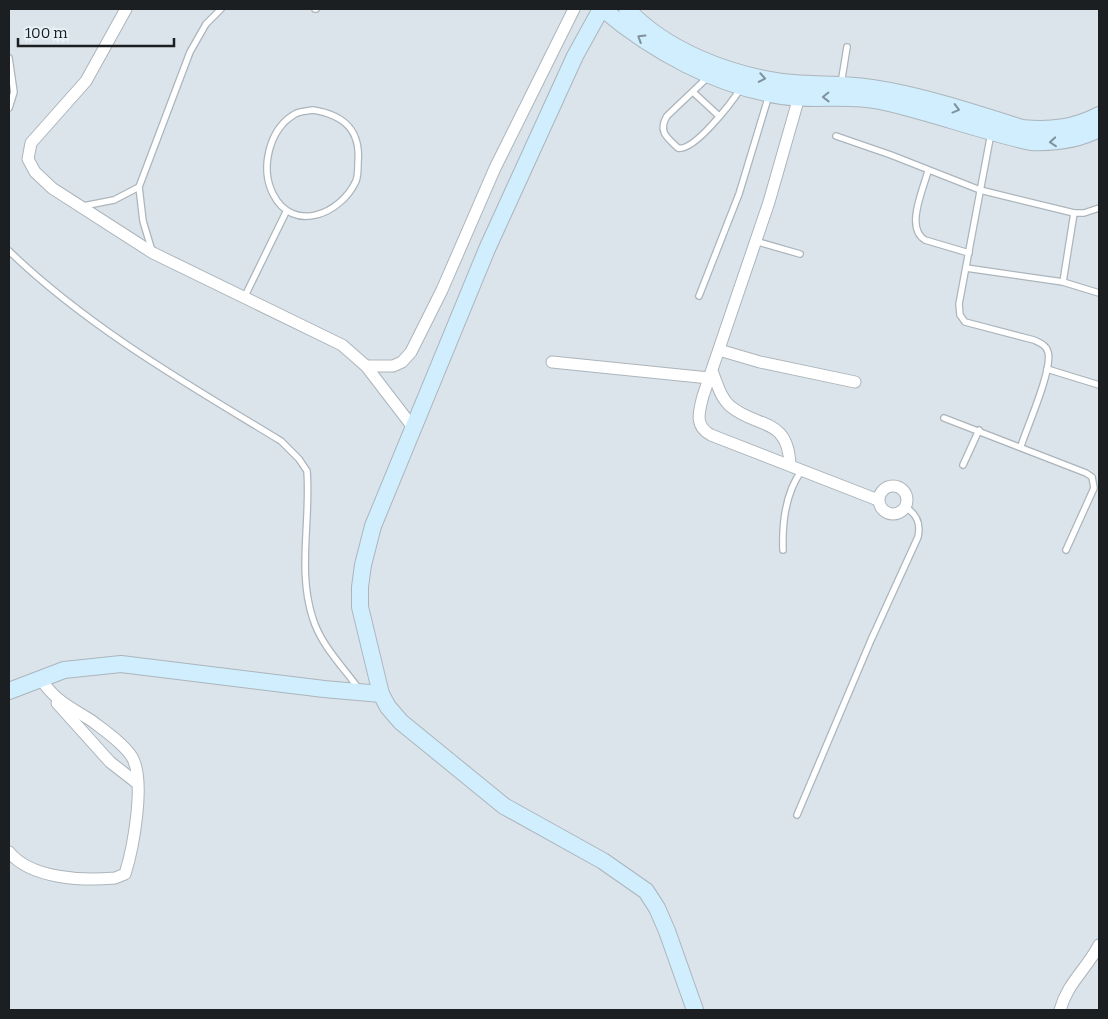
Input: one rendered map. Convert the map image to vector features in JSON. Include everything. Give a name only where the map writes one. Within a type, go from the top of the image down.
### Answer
[{"type":"street","points":[[126,9],[86,81],[36,137],[28,151],[28,159],[35,172],[52,188],[152,253],[245,296],[342,345],[366,366],[412,426]]},
{"type":"street","points":[[366,366],[392,366],[402,362],[411,352],[442,290],[495,168],[574,9]]},
{"type":"street","points":[[695,1010],[667,931],[657,908],[646,891],[603,861],[504,806],[401,722],[388,707],[381,694],[364,624],[360,587],[373,526],[412,426],[527,159],[575,56],[602,9],[625,28],[654,46],[711,75],[733,79],[874,88],[992,126],[1031,142],[1053,143],[1074,139],[1099,129]]},
{"type":"street","points":[[627,9],[657,34],[733,79],[770,93],[799,97],[845,97],[880,101],[992,126],[1043,130],[1065,128],[1099,115]]},
{"type":"street","points":[[799,97],[789,137],[720,350],[710,375],[699,412],[699,422],[703,431],[878,500]]},
{"type":"street","points":[[720,350],[760,362],[855,382]]},
{"type":"street","points":[[552,362],[710,375]]},
{"type":"street","points":[[710,375],[723,397],[736,410],[774,428],[786,443],[790,464]]},
{"type":"street","points":[[894,486],[905,493],[905,507],[898,513],[889,514],[881,509],[878,500],[882,491],[894,486]]},
{"type":"street","points":[[9,691],[64,670],[121,664],[381,694]]},
{"type":"street","points":[[40,678],[72,722],[110,762],[136,783]]},
{"type":"street","points":[[9,852],[24,866],[42,873],[106,879],[120,877],[126,868],[136,824],[134,762],[125,749],[104,730],[52,696]]},
{"type":"street","points":[[1060,1010],[1070,984],[1085,970],[1099,945]]},
{"type":"lane","points":[[152,253],[143,221],[139,187],[190,52],[206,24],[221,9]]},
{"type":"lane","points":[[841,85],[847,46]]},
{"type":"lane","points":[[9,58],[14,92],[9,108]]},
{"type":"lane","points":[[711,75],[667,116],[663,123],[662,130],[664,134],[678,148],[688,147],[719,116],[733,79]]},
{"type":"lane","points":[[693,92],[719,116]]},
{"type":"lane","points":[[699,296],[739,194],[770,93]]},
{"type":"lane","points":[[313,110],[331,113],[348,124],[357,140],[359,154],[356,180],[345,198],[332,209],[304,217],[286,212],[273,195],[267,176],[269,151],[278,128],[296,113],[313,110]]},
{"type":"lane","points":[[992,126],[959,304],[960,315],[965,322],[1043,344],[1049,357],[1021,446]]},
{"type":"lane","points":[[836,136],[891,155],[980,190],[1074,213],[1084,213],[1099,208]]},
{"type":"lane","points":[[928,171],[916,221],[916,230],[919,237],[969,253]]},
{"type":"lane","points":[[81,207],[114,200],[139,187]]},
{"type":"lane","points":[[245,296],[286,212]]},
{"type":"lane","points":[[1063,282],[1074,213]]},
{"type":"lane","points":[[755,241],[800,254]]},
{"type":"lane","points":[[9,251],[44,285],[145,357],[281,442],[299,459],[307,471],[308,477],[307,594],[313,620],[322,639],[362,692]]},
{"type":"lane","points":[[966,268],[1063,282],[1099,293]]},
{"type":"lane","points":[[1047,368],[1099,385]]},
{"type":"lane","points":[[944,418],[1021,446],[1086,472],[1092,477],[1094,488],[1066,550]]},
{"type":"lane","points":[[963,465],[979,430]]},
{"type":"lane","points":[[783,550],[788,493],[792,483],[802,470]]},
{"type":"lane","points":[[797,815],[870,640],[918,537],[919,523],[916,515],[905,507]]}]
